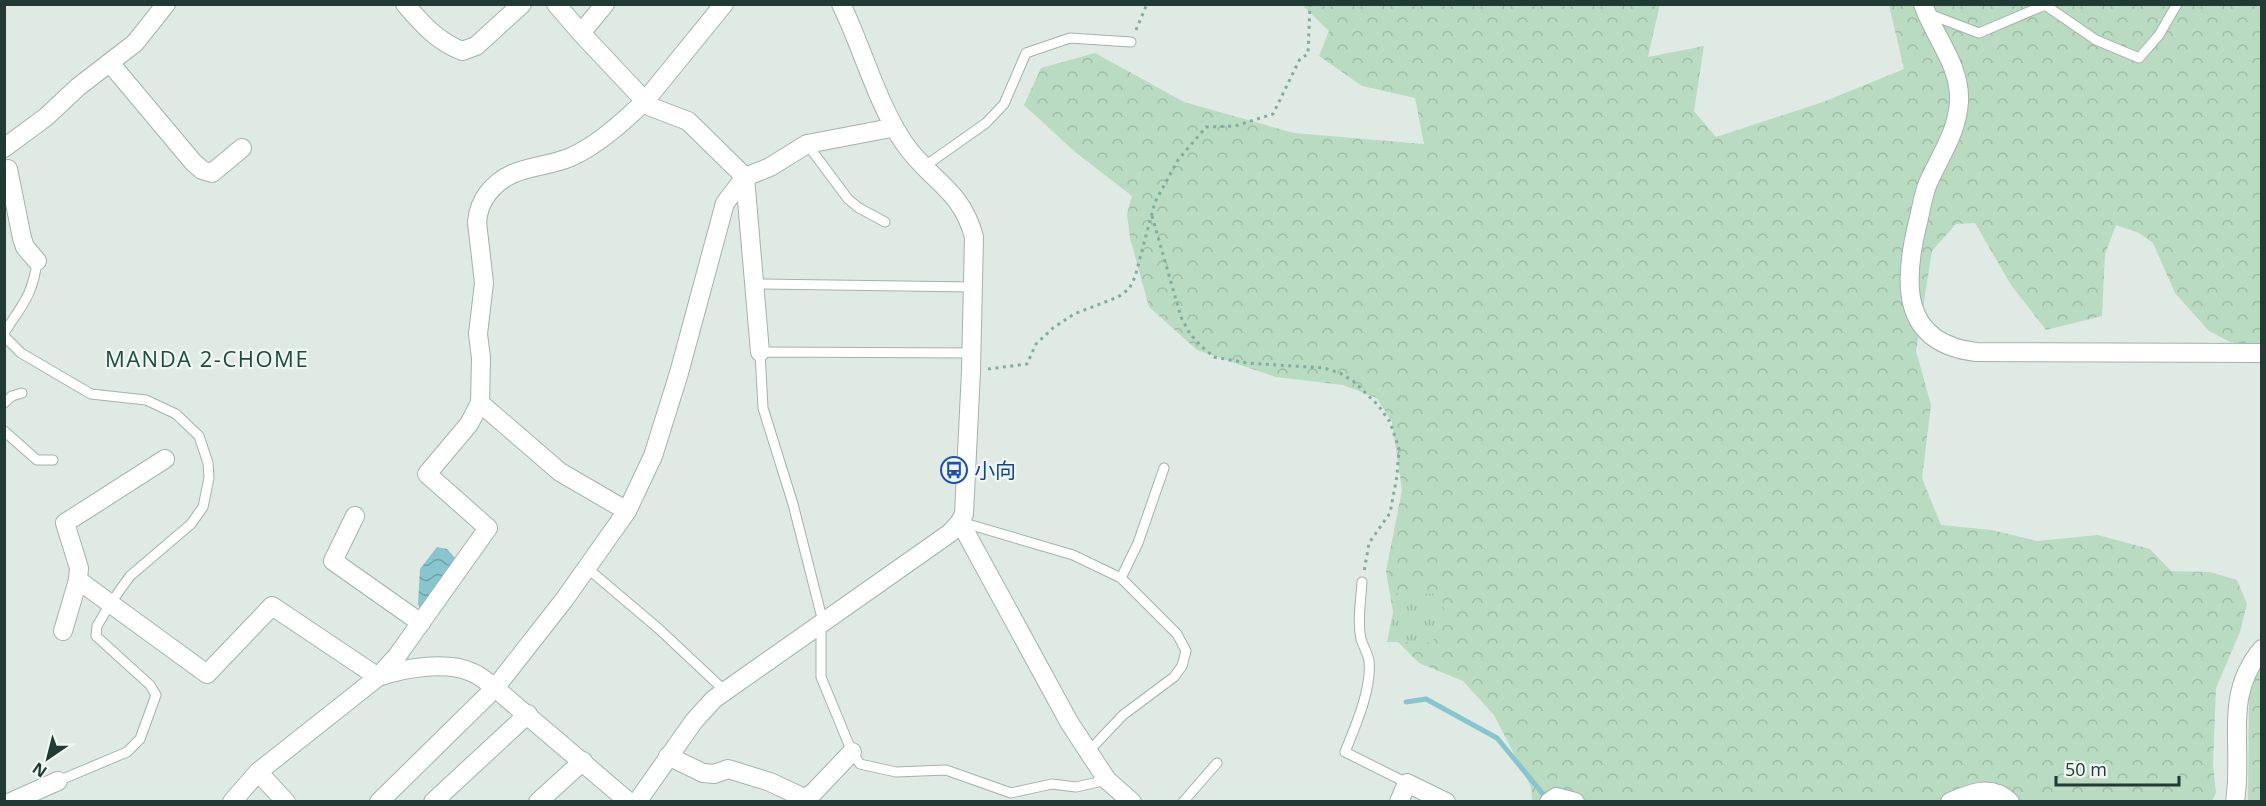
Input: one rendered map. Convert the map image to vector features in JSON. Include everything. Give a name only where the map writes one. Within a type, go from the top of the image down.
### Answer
[{"type":"street","points":[[4,147],[46,117],[78,87],[135,43],[166,4]]},
{"type":"street","points":[[405,4],[427,29],[445,44],[462,51],[476,46],[522,4]]},
{"type":"street","points":[[556,4],[651,107],[688,121],[745,177],[760,352]]},
{"type":"street","points":[[581,33],[605,4]]},
{"type":"street","points":[[232,801],[258,772],[378,677],[397,656],[488,528],[427,474],[469,424],[480,403],[481,358],[478,334],[484,284],[477,212],[484,198],[502,178],[514,172],[570,157],[590,146],[645,101],[724,4]]},
{"type":"street","points":[[637,801],[694,721],[714,699],[950,533],[960,522],[965,500],[972,362],[974,237],[969,217],[957,198],[905,145],[892,123],[846,7]]},
{"type":"street","points":[[1924,8],[1956,75],[1959,100],[1956,123],[1927,185],[1912,247],[1908,287],[1912,309],[1927,331],[1942,343],[1960,350],[1976,352],[2262,353]]},
{"type":"street","points":[[110,63],[202,170],[212,173],[242,148]]},
{"type":"street","points":[[379,801],[495,688],[587,568],[627,511],[653,456],[679,373],[725,203],[745,177],[770,167],[807,144],[886,129],[892,123]]},
{"type":"street","points":[[6,167],[25,248],[37,261]]},
{"type":"street","points":[[480,403],[560,472],[627,511]]},
{"type":"street","points":[[63,631],[78,580],[79,568],[65,523],[165,459]]},
{"type":"street","points":[[355,516],[333,561],[421,623]]},
{"type":"street","points":[[960,522],[1069,722],[1107,780],[1132,801]]},
{"type":"street","points":[[78,580],[207,674],[272,606],[378,677]]},
{"type":"street","points":[[2235,801],[2239,694],[2251,662],[2262,649]]},
{"type":"street","points":[[378,677],[396,670],[454,666],[474,673],[528,714],[629,801]]},
{"type":"street","points":[[433,801],[528,714]]},
{"type":"street","points":[[668,756],[703,773],[714,774],[728,769],[770,782],[804,798],[813,793],[852,752]]},
{"type":"street","points":[[538,801],[583,761]]},
{"type":"street","points":[[258,772],[286,801]]},
{"type":"street","points":[[11,801],[58,781]]},
{"type":"street","points":[[1399,801],[1407,783],[1446,801]]},
{"type":"street","points":[[1950,801],[1975,791],[2001,793],[2010,801]]},
{"type":"street","points":[[1549,801],[1556,798],[1575,801]]},
{"type":"lane","points":[[1924,8],[1979,33],[2044,4],[2096,40],[2139,58],[2159,35],[2177,4]]},
{"type":"lane","points":[[925,166],[986,123],[1004,104],[1026,53],[1070,38],[1131,42]]},
{"type":"lane","points":[[807,144],[848,199],[859,208],[885,222]]},
{"type":"lane","points":[[37,261],[30,294],[4,335],[21,353],[91,394],[146,400],[176,414],[199,436],[208,470],[203,507],[191,524],[130,576],[97,626],[96,636],[150,685],[156,695],[140,739],[127,752],[58,781]]},
{"type":"lane","points":[[755,284],[973,287]]},
{"type":"lane","points":[[972,362],[760,352],[763,408],[793,504],[822,623],[821,677],[852,752],[860,764],[871,768],[896,772],[946,770],[1011,793],[1052,784],[1076,787],[1107,780]]},
{"type":"lane","points":[[4,403],[12,396],[22,393]]},
{"type":"lane","points":[[4,431],[37,460],[53,460]]},
{"type":"lane","points":[[1120,578],[1138,543],[1164,468]]},
{"type":"lane","points":[[960,522],[1073,555],[1120,578],[1177,634],[1186,651],[1182,666],[1173,677],[1123,715],[1088,752]]},
{"type":"lane","points":[[587,568],[659,629],[725,691]]},
{"type":"lane","points":[[1362,582],[1360,629],[1369,661],[1366,686],[1357,722],[1345,752],[1407,783]]},
{"type":"lane","points":[[1183,801],[1217,763]]},
{"type":"path","points":[[1131,42],[1148,4]]},
{"type":"path","points":[[972,362],[1027,364],[1036,344],[1053,328],[1074,314],[1118,297],[1129,289],[1135,278],[1155,202],[1165,181],[1188,146],[1206,127],[1235,126],[1273,114],[1300,59],[1308,54],[1310,4]]},
{"type":"path","points":[[1152,216],[1181,317],[1190,334],[1201,346],[1214,357],[1247,363],[1324,368],[1340,373],[1353,381],[1378,405],[1390,422],[1399,449],[1397,476],[1390,513],[1369,543],[1362,582]]},
{"type":"green space","points":[[1660,4],[1648,57],[1704,46],[1694,111],[1716,137],[1823,102],[1904,69],[1889,5],[2261,5],[2261,349],[2230,342],[2209,331],[2175,293],[2153,243],[2139,233],[2116,225],[2105,254],[2102,316],[2046,330],[2011,285],[1975,223],[1956,224],[1932,251],[1916,351],[1931,405],[1922,478],[1941,525],[1992,530],[2037,541],[2098,535],[2150,549],[2171,571],[2210,572],[2237,580],[2247,604],[2240,632],[2216,688],[2213,764],[2216,793],[2212,801],[1991,801],[1979,789],[1947,802],[1532,801],[1531,787],[1494,715],[1463,681],[1419,663],[1398,642],[1386,571],[1402,490],[1392,422],[1377,398],[1343,385],[1276,377],[1197,350],[1149,307],[1130,238],[1127,214],[1132,196],[1075,152],[1024,105],[1041,68],[1095,53],[1184,102],[1294,133],[1424,144],[1415,98],[1362,86],[1319,56],[1329,31],[1302,5]]},
{"type":"green space","points":[[1397,593],[1441,594],[1446,622],[1432,642],[1387,642]]},
{"type":"green space","points":[[2261,658],[2261,801],[2248,802],[2249,683]]},
{"type":"water","points":[[437,547],[447,549],[456,559],[423,607],[420,608],[418,604],[420,569]]},
{"type":"waterway","points":[[1406,702],[1426,699],[1497,738],[1548,800]]},
{"type":"place","name":"小向","points":[[954,470]]},
{"type":"district","name":"MANDA 2-CHOME","points":[[207,358]]}]
